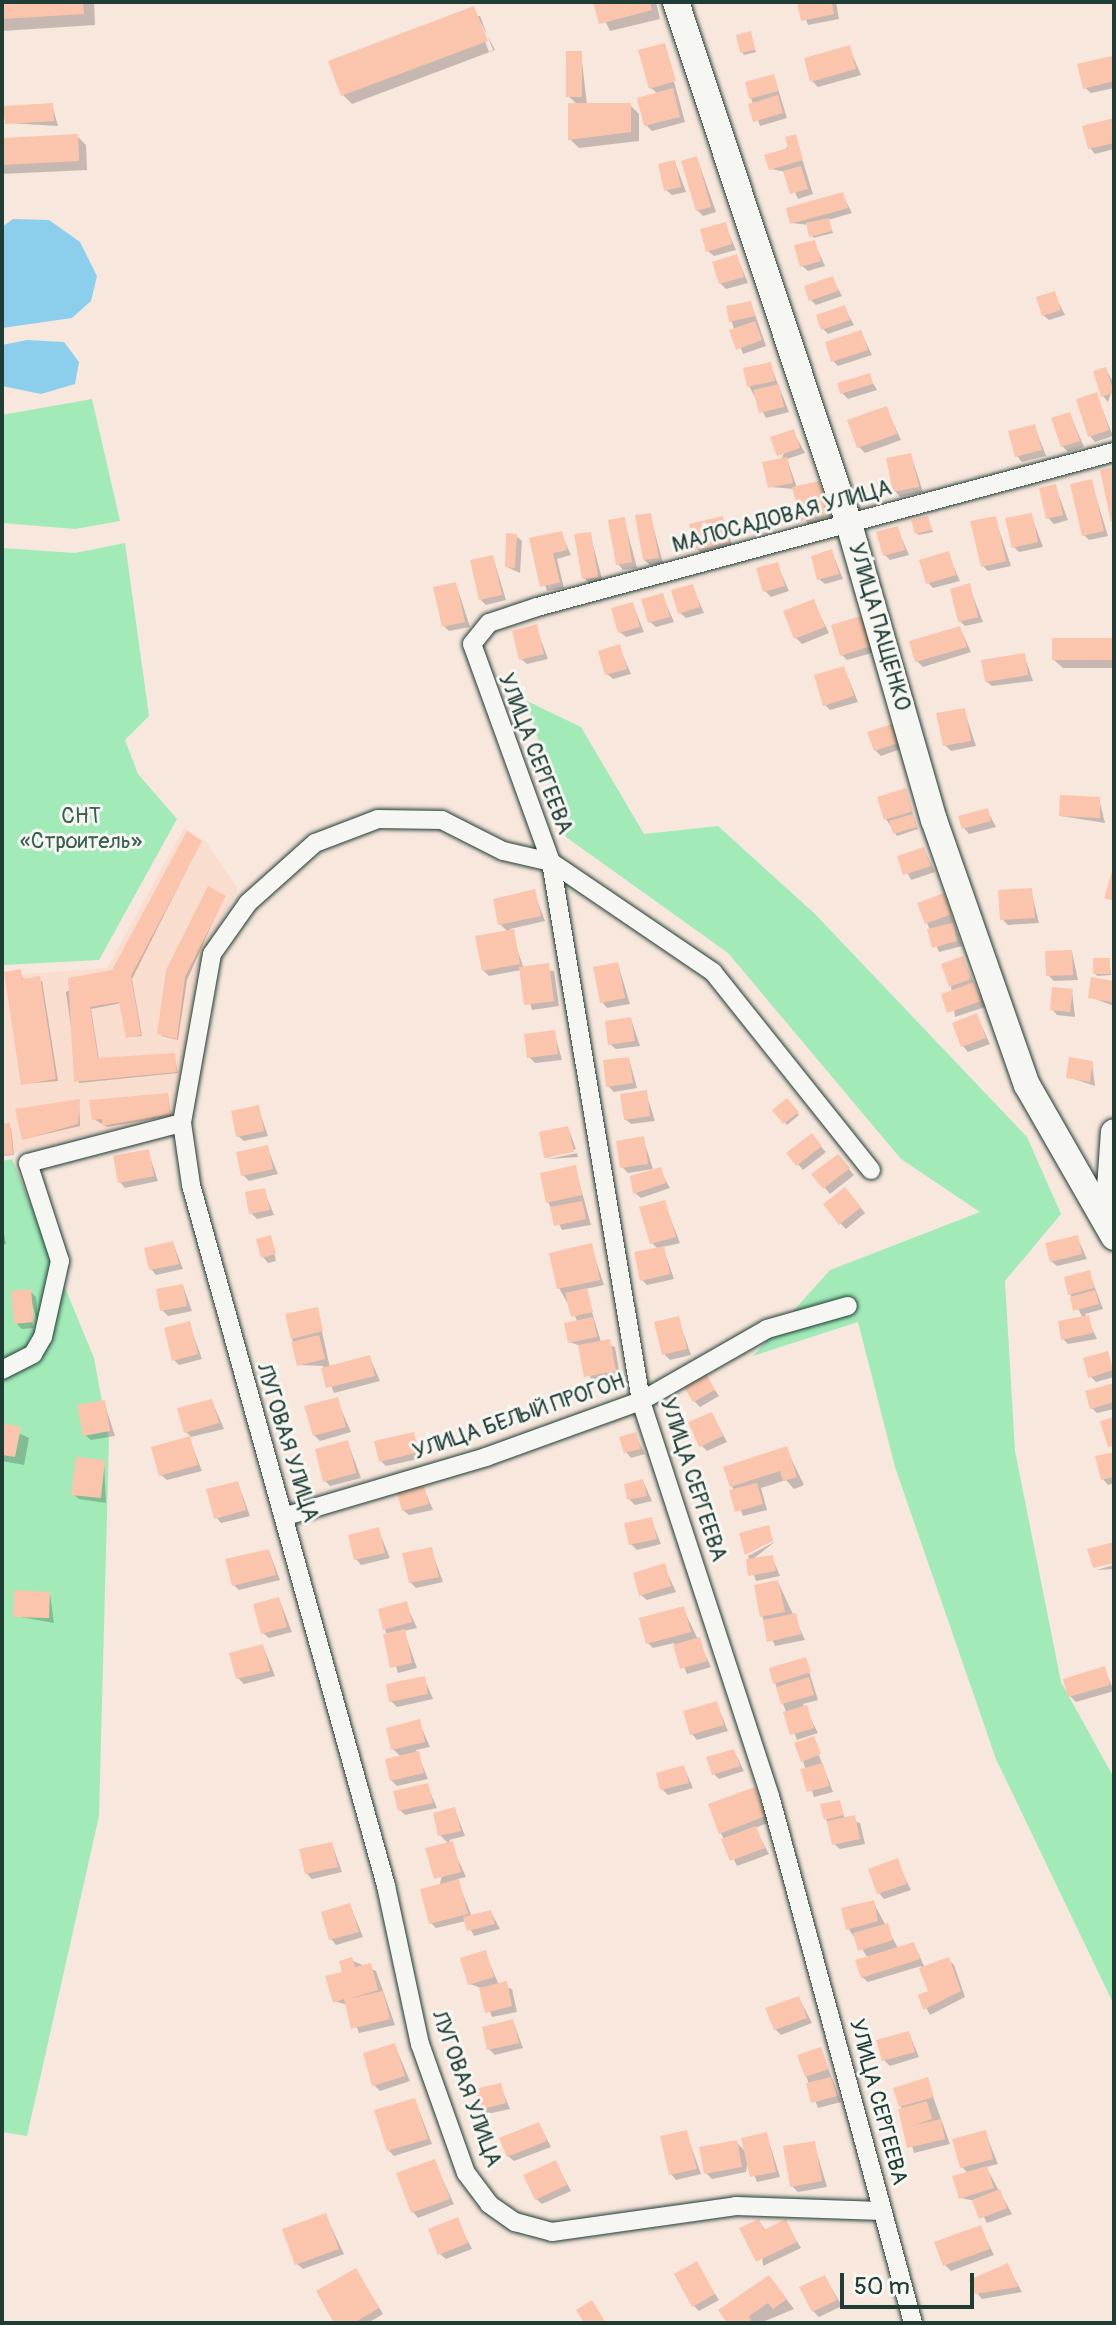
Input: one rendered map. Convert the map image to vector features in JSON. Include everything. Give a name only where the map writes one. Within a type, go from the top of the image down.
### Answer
[{"type":"street","name":"УЛИЦА ПАЩЕНКО","points":[[676,2],[849,524],[934,820],[1027,1085],[1111,1229]]},
{"type":"street","name":"МАЛОСАДОВАЯ УЛИЦА","points":[[472,644],[489,623],[508,616],[1114,452]]},
{"type":"street","name":"УЛИЦА СЕРГЕЕВА","points":[[472,644],[551,862],[641,1401],[770,1796],[913,2323]]},
{"type":"street","name":"ЛУГОВАЯ УЛИЦА","points":[[551,862],[503,851],[442,820],[409,816],[348,828],[285,864],[212,954],[182,1123],[234,1355],[286,1516],[386,1886],[420,2044],[466,2173],[489,2204],[515,2222],[552,2232],[736,2206],[882,2211]]},
{"type":"street","points":[[551,862],[713,972],[871,1170]]},
{"type":"street","points":[[2,1370],[33,1354],[43,1337],[60,1261],[28,1163],[182,1123]]},
{"type":"street","points":[[1111,1229],[1114,1132]]},
{"type":"street","name":"УЛИЦА БЕЛЫЙ ПРОГОН","points":[[286,1516],[486,1457],[641,1401],[767,1329],[848,1306]]},
{"type":"shaded area","points":[[184,828],[206,842],[238,889],[196,972],[176,1114],[2,1156],[2,976],[107,968]]},
{"type":"green space","points":[[92,399],[120,521],[75,529],[2,523],[2,415]]},
{"type":"green space","name":"СНТ «Строитель»","points":[[125,543],[149,716],[125,740],[138,774],[177,819],[99,960],[4,965],[2,548],[75,553]]},
{"type":"green space","points":[[527,701],[581,727],[644,834],[718,826],[814,913],[1027,1137],[1061,1214],[1005,1281],[1015,1451],[1061,1682],[1114,1778],[1114,2005],[996,1759],[895,1467],[858,1322],[753,1356],[830,1270],[980,1212],[901,1159],[728,953],[566,837]]},
{"type":"green space","points":[[12,1159],[94,1358],[109,1439],[99,1816],[27,2136],[2,2132],[2,1161]]},
{"type":"water","points":[[13,219],[49,220],[80,242],[97,276],[91,301],[72,318],[2,328],[2,227]]},
{"type":"water","points":[[27,340],[64,342],[79,362],[75,384],[41,394],[2,386],[2,345]]},
{"type":"building","points":[[2,2],[83,2],[84,14],[2,19]]},
{"type":"building","points":[[593,2],[650,2],[652,10],[599,24]]},
{"type":"building","points":[[797,2],[832,2],[834,14],[801,21]]},
{"type":"building","points":[[474,6],[488,41],[341,96],[328,61]]},
{"type":"building","points":[[751,31],[755,50],[740,53],[736,35]]},
{"type":"building","points":[[665,43],[676,81],[649,89],[638,50]]},
{"type":"building","points":[[850,45],[856,69],[810,82],[804,58]]},
{"type":"building","points":[[566,51],[582,51],[582,97],[566,97]]},
{"type":"building","points":[[1112,56],[1114,81],[1083,89],[1077,64]]},
{"type":"building","points":[[774,74],[779,91],[749,99],[745,82]]},
{"type":"building","points":[[673,88],[680,117],[644,126],[637,98]]},
{"type":"building","points":[[778,95],[783,113],[753,122],[748,104]]},
{"type":"building","points":[[53,103],[54,121],[5,124],[3,106]]},
{"type":"building","points":[[568,103],[631,103],[631,132],[568,140]]},
{"type":"building","points":[[1114,118],[1114,143],[1088,149],[1082,126]]},
{"type":"building","points":[[78,134],[79,161],[2,165],[2,138]]},
{"type":"building","points":[[796,134],[803,160],[769,170],[764,155],[788,148],[785,137]]},
{"type":"building","points":[[697,156],[711,207],[696,211],[681,161]]},
{"type":"building","points":[[675,160],[681,187],[664,191],[658,164]]},
{"type":"building","points":[[801,166],[808,189],[790,194],[783,171]]},
{"type":"building","points":[[843,192],[848,208],[790,224],[786,208]]},
{"type":"building","points":[[829,218],[832,231],[809,237],[806,223]]},
{"type":"building","points":[[726,222],[732,244],[706,252],[700,229]]},
{"type":"building","points":[[815,240],[821,261],[800,267],[794,245]]},
{"type":"building","points":[[737,254],[744,277],[719,284],[712,262]]},
{"type":"building","points":[[833,276],[838,291],[809,301],[804,286]]},
{"type":"building","points":[[1055,291],[1061,310],[1042,316],[1036,297]]},
{"type":"building","points":[[751,301],[755,316],[729,322],[726,306]]},
{"type":"building","points":[[845,305],[850,320],[821,330],[816,315]]},
{"type":"building","points":[[755,321],[762,340],[736,350],[729,330]]},
{"type":"building","points":[[861,330],[868,350],[831,362],[825,342]]},
{"type":"building","points":[[771,362],[775,381],[747,387],[743,368]]},
{"type":"building","points":[[1106,367],[1114,393],[1101,397],[1093,371]]},
{"type":"building","points":[[870,373],[873,384],[840,394],[837,383]]},
{"type":"building","points":[[779,384],[784,407],[759,413],[753,390]]},
{"type":"building","points":[[1097,392],[1109,430],[1088,437],[1076,399]]},
{"type":"building","points":[[887,406],[897,434],[857,448],[847,420]]},
{"type":"building","points":[[1070,412],[1080,441],[1061,447],[1051,418]]},
{"type":"building","points":[[1035,424],[1042,450],[1015,457],[1008,431]]},
{"type":"building","points":[[794,429],[800,448],[777,456],[770,437]]},
{"type":"building","points":[[911,453],[919,487],[893,492],[886,458]]},
{"type":"building","points":[[787,457],[793,483],[768,488],[762,462]]},
{"type":"building","points":[[1114,467],[1114,521],[1111,522],[1100,470]]},
{"type":"building","points":[[1092,479],[1104,531],[1082,536],[1070,484]]},
{"type":"building","points":[[819,481],[828,514],[801,521],[792,487]]},
{"type":"building","points":[[1056,484],[1063,515],[1046,519],[1039,488]]},
{"type":"building","points":[[651,513],[659,558],[643,560],[635,515]]},
{"type":"building","points":[[1032,513],[1038,542],[1012,548],[1005,518]]},
{"type":"building","points":[[723,516],[729,542],[695,550],[689,524]]},
{"type":"building","points":[[928,516],[932,530],[915,534],[911,520]]},
{"type":"building","points":[[996,516],[1006,561],[981,567],[970,521]]},
{"type":"building","points":[[625,517],[632,562],[616,565],[608,520]]},
{"type":"building","points":[[898,526],[905,550],[883,556],[876,532]]},
{"type":"building","points":[[562,531],[567,550],[553,553],[560,582],[540,587],[529,538]]},
{"type":"building","points":[[591,532],[598,577],[582,579],[574,534]]},
{"type":"building","points":[[506,533],[517,534],[515,568],[505,567]]},
{"type":"building","points":[[832,549],[839,574],[817,580],[811,556]]},
{"type":"building","points":[[949,551],[956,575],[926,584],[919,560]]},
{"type":"building","points":[[493,555],[502,595],[479,600],[470,560]]},
{"type":"building","points":[[778,562],[785,586],[763,592],[756,568]]},
{"type":"building","points":[[456,582],[465,622],[442,627],[433,587]]},
{"type":"building","points":[[970,583],[978,617],[958,622],[950,589]]},
{"type":"building","points":[[693,584],[700,607],[678,614],[671,590]]},
{"type":"building","points":[[663,593],[670,617],[648,623],[641,599]]},
{"type":"building","points":[[814,599],[825,627],[794,639],[783,611]]},
{"type":"building","points":[[633,602],[640,627],[618,633],[611,608]]},
{"type":"building","points":[[861,616],[871,646],[840,656],[831,625]]},
{"type":"building","points":[[537,624],[544,654],[519,660],[512,631]]},
{"type":"building","points":[[960,626],[967,647],[915,662],[909,641]]},
{"type":"building","points":[[1052,638],[1114,638],[1114,660],[1052,660]]},
{"type":"building","points":[[620,644],[627,669],[605,675],[598,651]]},
{"type":"building","points":[[1025,653],[1028,675],[985,682],[981,660]]},
{"type":"building","points":[[844,666],[854,696],[823,706],[814,675]]},
{"type":"building","points":[[965,708],[971,741],[943,746],[936,713]]},
{"type":"building","points":[[892,724],[899,743],[874,751],[867,732]]},
{"type":"building","points":[[906,788],[913,811],[884,820],[877,797]]},
{"type":"building","points":[[1060,795],[1100,797],[1100,818],[1059,816]]},
{"type":"building","points":[[988,808],[991,821],[962,829],[958,816]]},
{"type":"building","points":[[913,814],[917,827],[893,834],[889,821]]},
{"type":"building","points":[[187,831],[202,841],[131,976],[141,1035],[126,1038],[119,1002],[90,1007],[98,1058],[175,1053],[177,1072],[74,1082],[68,978],[112,970]]},
{"type":"building","points":[[924,847],[931,866],[903,875],[897,856]]},
{"type":"building","points":[[1114,869],[1114,901],[1104,898]]},
{"type":"building","points":[[208,886],[226,896],[185,977],[177,1039],[157,1034],[166,970]]},
{"type":"building","points":[[1032,888],[1035,918],[1000,920],[998,890]]},
{"type":"building","points":[[535,889],[541,916],[498,925],[493,899]]},
{"type":"building","points":[[944,893],[952,914],[925,924],[917,903]]},
{"type":"building","points":[[953,923],[957,941],[932,948],[927,929]]},
{"type":"building","points":[[514,929],[520,964],[482,971],[475,936]]},
{"type":"building","points":[[1072,950],[1073,975],[1046,976],[1045,951]]},
{"type":"building","points":[[963,956],[971,979],[949,987],[941,964]]},
{"type":"building","points":[[1093,958],[1110,958],[1110,974],[1093,974]]},
{"type":"building","points":[[618,962],[625,998],[600,1003],[593,967]]},
{"type":"building","points":[[549,963],[554,1001],[524,1005],[519,967]]},
{"type":"building","points":[[21,969],[22,979],[40,976],[56,1079],[21,1085],[4,972]]},
{"type":"building","points":[[1091,977],[1114,981],[1112,1002],[1088,998]]},
{"type":"building","points":[[974,982],[981,1001],[947,1013],[941,994]]},
{"type":"building","points":[[1052,987],[1073,989],[1070,1012],[1050,1010]]},
{"type":"building","points":[[977,1013],[986,1038],[961,1047],[952,1023]]},
{"type":"building","points":[[631,1017],[635,1041],[608,1045],[605,1021]]},
{"type":"building","points":[[555,1030],[558,1054],[527,1058],[524,1034]]},
{"type":"building","points":[[629,1057],[633,1083],[606,1087],[603,1060]]},
{"type":"building","points":[[1069,1057],[1093,1061],[1090,1082],[1066,1078]]},
{"type":"building","points":[[647,1090],[650,1116],[624,1120],[620,1094]]},
{"type":"building","points":[[168,1093],[170,1114],[102,1126],[102,1119],[92,1120],[89,1100]]},
{"type":"building","points":[[787,1098],[799,1112],[783,1124],[772,1110]]},
{"type":"building","points":[[80,1099],[78,1124],[22,1140],[15,1109]]},
{"type":"building","points":[[259,1105],[264,1131],[236,1137],[231,1111]]},
{"type":"building","points":[[10,1123],[13,1154],[2,1155],[2,1124]]},
{"type":"building","points":[[568,1126],[574,1152],[544,1158],[539,1132]]},
{"type":"building","points":[[812,1133],[822,1146],[796,1166],[786,1153]]},
{"type":"building","points":[[644,1136],[648,1164],[620,1168],[616,1141]]},
{"type":"building","points":[[268,1145],[273,1169],[241,1176],[236,1152]]},
{"type":"building","points":[[149,1149],[154,1176],[118,1183],[113,1156]]},
{"type":"building","points":[[838,1154],[850,1168],[823,1189],[811,1174]]},
{"type":"building","points":[[576,1165],[582,1195],[546,1203],[540,1173]]},
{"type":"building","points":[[661,1167],[666,1183],[633,1194],[630,1176]]},
{"type":"building","points":[[845,1187],[861,1207],[839,1225],[823,1204]]},
{"type":"building","points":[[265,1188],[270,1210],[249,1214],[245,1192]]},
{"type":"building","points":[[665,1200],[676,1237],[650,1244],[639,1207]]},
{"type":"building","points":[[582,1201],[586,1219],[554,1226],[550,1207]]},
{"type":"building","points":[[271,1235],[276,1254],[261,1258],[256,1239]]},
{"type":"building","points":[[1078,1235],[1082,1254],[1050,1262],[1045,1243]]},
{"type":"building","points":[[173,1241],[179,1264],[149,1270],[144,1248]]},
{"type":"building","points":[[592,1243],[600,1280],[557,1289],[549,1253]]},
{"type":"building","points":[[664,1246],[670,1274],[640,1281],[634,1252]]},
{"type":"building","points":[[1090,1270],[1094,1288],[1068,1295],[1064,1277]]},
{"type":"building","points":[[183,1284],[187,1306],[160,1311],[156,1289]]},
{"type":"building","points":[[587,1288],[593,1312],[571,1317],[565,1293]]},
{"type":"building","points":[[31,1289],[34,1322],[14,1324],[11,1291]]},
{"type":"building","points":[[1095,1290],[1099,1304],[1073,1311],[1070,1297]]},
{"type":"building","points":[[318,1307],[323,1331],[291,1339],[285,1314]]},
{"type":"building","points":[[1089,1315],[1093,1333],[1061,1340],[1058,1321]]},
{"type":"building","points":[[679,1316],[687,1349],[662,1355],[654,1322]]},
{"type":"building","points":[[593,1317],[597,1337],[568,1343],[564,1323]]},
{"type":"building","points":[[190,1321],[198,1354],[172,1361],[164,1328]]},
{"type":"building","points":[[319,1335],[325,1359],[297,1366],[291,1342]]},
{"type":"building","points":[[610,1339],[616,1371],[584,1377],[578,1345]]},
{"type":"building","points":[[1108,1351],[1113,1370],[1088,1378],[1083,1358]]},
{"type":"building","points":[[370,1355],[375,1376],[326,1388],[321,1368]]},
{"type":"building","points":[[705,1371],[715,1390],[693,1402],[682,1384]]},
{"type":"building","points":[[1114,1383],[1114,1402],[1090,1409],[1085,1391]]},
{"type":"building","points":[[338,1397],[346,1427],[313,1436],[304,1406]]},
{"type":"building","points":[[212,1399],[219,1423],[184,1433],[177,1408]]},
{"type":"building","points":[[105,1400],[110,1431],[83,1436],[77,1405]]},
{"type":"building","points":[[712,1412],[723,1436],[699,1447],[688,1422]]},
{"type":"building","points":[[1114,1417],[1114,1446],[1108,1447],[1100,1421]]},
{"type":"building","points":[[2,1423],[21,1427],[15,1457],[2,1455]]},
{"type":"building","points":[[414,1432],[419,1452],[379,1462],[374,1441]]},
{"type":"building","points":[[636,1432],[641,1449],[624,1453],[619,1437]]},
{"type":"building","points":[[190,1436],[198,1465],[159,1476],[151,1447]]},
{"type":"building","points":[[348,1440],[356,1473],[323,1482],[315,1449]]},
{"type":"building","points":[[787,1446],[797,1477],[783,1481],[780,1471],[730,1487],[723,1467]]},
{"type":"building","points":[[1114,1452],[1114,1477],[1101,1480],[1095,1456]]},
{"type":"building","points":[[76,1457],[105,1460],[101,1498],[71,1495]]},
{"type":"building","points":[[643,1479],[647,1496],[627,1500],[624,1484]]},
{"type":"building","points":[[238,1481],[246,1510],[214,1519],[206,1489]]},
{"type":"building","points":[[423,1482],[429,1504],[402,1511],[396,1488]]},
{"type":"building","points":[[757,1483],[763,1504],[735,1512],[729,1490]]},
{"type":"building","points":[[652,1517],[657,1539],[629,1545],[624,1523]]},
{"type":"building","points":[[769,1525],[773,1541],[745,1555],[739,1533]]},
{"type":"building","points":[[379,1527],[385,1553],[354,1560],[348,1535]]},
{"type":"building","points":[[1114,1542],[1114,1563],[1093,1568],[1087,1549]]},
{"type":"building","points":[[432,1547],[439,1577],[409,1583],[402,1553]]},
{"type":"building","points":[[269,1549],[276,1575],[232,1586],[225,1559]]},
{"type":"building","points":[[773,1555],[776,1571],[748,1576],[746,1559]]},
{"type":"building","points":[[665,1563],[671,1586],[639,1596],[633,1573]]},
{"type":"building","points":[[778,1580],[785,1612],[760,1617],[754,1585]]},
{"type":"building","points":[[14,1590],[50,1592],[49,1618],[13,1617]]},
{"type":"building","points":[[279,1597],[287,1627],[261,1634],[253,1604]]},
{"type":"building","points":[[407,1601],[412,1622],[383,1630],[378,1609]]},
{"type":"building","points":[[684,1606],[691,1632],[646,1644],[639,1618]]},
{"type":"building","points":[[796,1613],[801,1634],[767,1642],[763,1620]]},
{"type":"building","points":[[405,1629],[412,1663],[390,1668],[383,1634]]},
{"type":"building","points":[[700,1637],[707,1661],[680,1669],[673,1645]]},
{"type":"building","points":[[263,1644],[270,1671],[236,1679],[229,1653]]},
{"type":"building","points":[[806,1657],[811,1672],[773,1684],[769,1668]]},
{"type":"building","points":[[1105,1666],[1110,1685],[1068,1697],[1063,1679]]},
{"type":"building","points":[[425,1676],[428,1694],[389,1702],[386,1684]]},
{"type":"building","points":[[809,1677],[814,1695],[781,1704],[776,1687]]},
{"type":"building","points":[[717,1701],[724,1725],[690,1735],[683,1711]]},
{"type":"building","points":[[807,1705],[814,1728],[790,1735],[783,1712]]},
{"type":"building","points":[[420,1719],[425,1742],[391,1750],[386,1728]]},
{"type":"building","points":[[814,1736],[821,1754],[801,1762],[794,1743]]},
{"type":"building","points":[[734,1749],[740,1766],[712,1775],[706,1757]]},
{"type":"building","points":[[419,1751],[424,1773],[390,1781],[385,1759]]},
{"type":"building","points":[[823,1763],[829,1786],[807,1792],[800,1769]]},
{"type":"building","points":[[684,1765],[689,1783],[660,1790],[656,1773]]},
{"type":"building","points":[[428,1783],[433,1803],[398,1811],[393,1791]]},
{"type":"building","points":[[755,1787],[766,1816],[719,1834],[708,1804]]},
{"type":"building","points":[[840,1800],[844,1815],[824,1820],[820,1804]]},
{"type":"building","points":[[455,1807],[461,1831],[438,1836],[433,1813]]},
{"type":"building","points":[[855,1815],[860,1839],[832,1845],[827,1821]]},
{"type":"building","points":[[756,1826],[765,1848],[730,1861],[721,1839]]},
{"type":"building","points":[[453,1841],[461,1872],[434,1879],[425,1848]]},
{"type":"building","points":[[332,1842],[338,1867],[305,1874],[299,1849]]},
{"type":"building","points":[[898,1858],[907,1884],[877,1894],[868,1869]]},
{"type":"building","points":[[459,1879],[468,1914],[429,1924],[420,1889]]},
{"type":"building","points":[[874,1900],[878,1921],[846,1930],[841,1908]]},
{"type":"building","points":[[350,1903],[359,1932],[329,1940],[321,1912]]},
{"type":"building","points":[[491,1910],[495,1924],[467,1931],[463,1917]]},
{"type":"building","points":[[888,1923],[893,1940],[858,1951],[853,1933]]},
{"type":"building","points":[[914,1942],[920,1959],[861,1978],[855,1960]]},
{"type":"building","points":[[486,1950],[494,1977],[468,1985],[460,1958]]},
{"type":"building","points":[[352,1957],[355,1967],[371,1963],[378,1990],[348,1999],[383,1991],[390,2019],[351,2029],[344,1999],[333,2003],[325,1976],[342,1972],[339,1961]]},
{"type":"building","points":[[949,1957],[961,1991],[923,2010],[918,1995],[928,1991],[919,1968]]},
{"type":"building","points":[[507,1981],[512,2006],[485,2013],[479,1988]]},
{"type":"building","points":[[799,1996],[807,2018],[774,2030],[765,2008]]},
{"type":"building","points":[[513,2019],[519,2043],[487,2050],[482,2027]]},
{"type":"building","points":[[909,2031],[915,2052],[882,2061],[876,2040]]},
{"type":"building","points":[[395,2043],[405,2076],[372,2086],[363,2053]]},
{"type":"building","points":[[821,2047],[829,2069],[805,2077],[797,2055]]},
{"type":"building","points":[[831,2077],[837,2096],[811,2103],[806,2083]]},
{"type":"building","points":[[928,2077],[934,2097],[899,2107],[893,2088]]},
{"type":"building","points":[[501,2083],[506,2103],[479,2110],[474,2089]]},
{"type":"building","points":[[415,2098],[428,2139],[387,2151],[374,2110]]},
{"type":"building","points":[[927,2101],[932,2119],[911,2126],[941,2119],[945,2139],[907,2148],[898,2109]]},
{"type":"building","points":[[539,2122],[547,2141],[507,2157],[499,2138]]},
{"type":"building","points":[[687,2130],[697,2169],[669,2175],[660,2136]]},
{"type":"building","points":[[986,2130],[993,2159],[960,2168],[952,2139]]},
{"type":"building","points":[[767,2132],[776,2172],[750,2177],[741,2138]]},
{"type":"building","points":[[737,2140],[742,2167],[704,2174],[699,2147]]},
{"type":"building","points":[[815,2141],[822,2181],[790,2187],[783,2146]]},
{"type":"building","points":[[435,2159],[450,2199],[411,2213],[396,2173]]},
{"type":"building","points":[[556,2160],[567,2185],[535,2200],[523,2175]]},
{"type":"building","points":[[987,2166],[994,2188],[959,2199],[952,2176]]},
{"type":"building","points":[[1000,2189],[1007,2208],[979,2219],[972,2200]]},
{"type":"building","points":[[326,2213],[339,2249],[295,2265],[282,2229]]},
{"type":"building","points":[[458,2217],[468,2243],[438,2255],[428,2229]]},
{"type":"building","points":[[759,2219],[764,2230],[786,2219],[797,2242],[756,2262],[739,2228]]},
{"type":"building","points":[[981,2225],[990,2249],[943,2266],[934,2242]]},
{"type":"building","points":[[697,2261],[715,2294],[692,2307],[674,2274]]},
{"type":"building","points":[[1008,2263],[1018,2287],[975,2294],[969,2280]]},
{"type":"building","points":[[356,2268],[379,2308],[354,2323],[334,2323],[316,2291]]},
{"type":"building","points":[[769,2275],[787,2299],[773,2309],[768,2303],[749,2316],[751,2323],[727,2323],[718,2310]]},
{"type":"building","points":[[825,2275],[837,2300],[812,2312],[799,2287]]},
{"type":"building","points":[[592,2300],[606,2323],[584,2323],[576,2310]]}]
